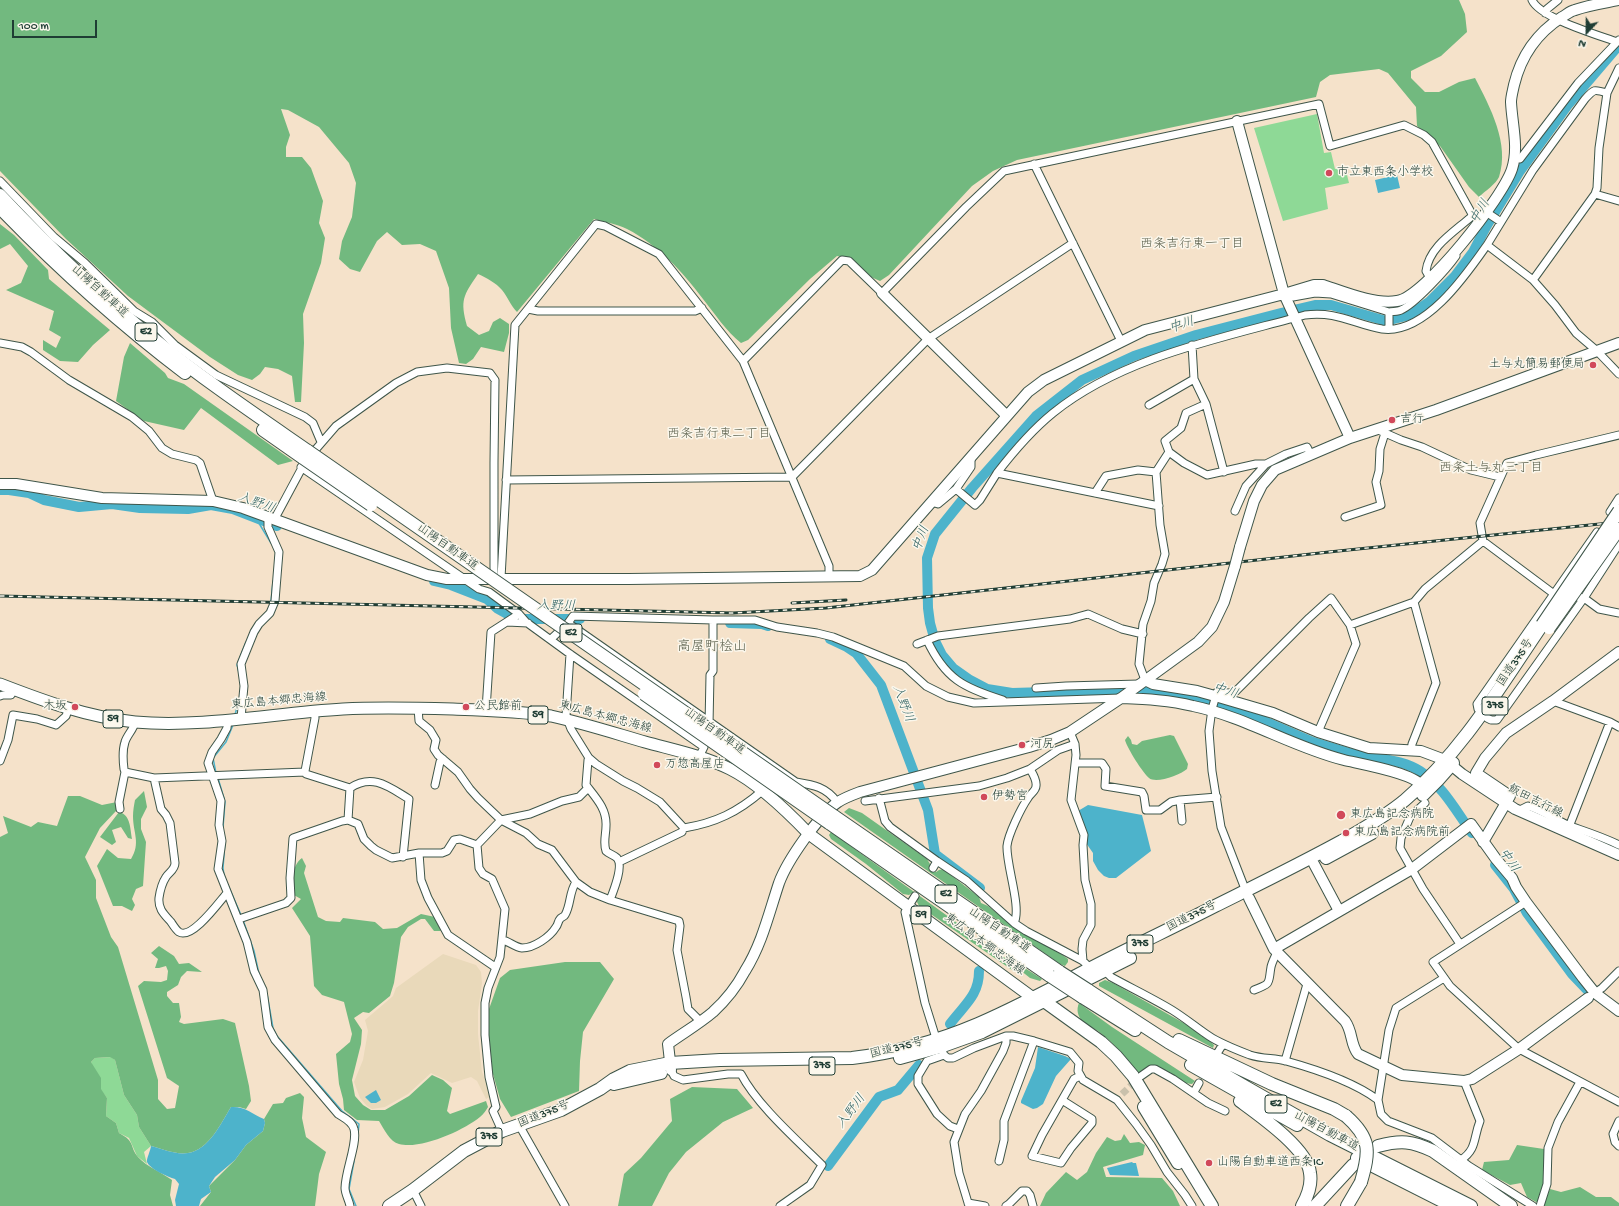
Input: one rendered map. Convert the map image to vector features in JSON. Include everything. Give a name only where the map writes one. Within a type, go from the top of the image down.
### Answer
[{"type":"highway","name":"山陽自動車道","points":[[0,196],[64,260],[129,319],[205,378],[304,459]]},
{"type":"highway","name":"山陽自動車道","points":[[0,208],[58,267],[130,330],[201,386],[578,648],[831,819],[1055,974],[1196,1068],[1327,1142],[1452,1206]]},
{"type":"highway","name":"国道375号","points":[[1546,627],[1615,511]]},
{"type":"highway","name":"国道375号","points":[[389,1206],[413,1190],[464,1151],[502,1131],[561,1110],[630,1071],[720,1060],[852,1058],[872,1056],[906,1048],[940,1047],[977,1025],[1038,1002],[1105,971],[1310,858],[1364,830],[1424,786],[1448,763],[1619,529]]},
{"type":"highway","name":"国道375号","points":[[1038,1002],[1087,965],[1314,864],[1368,836],[1419,805],[1424,786]]},
{"type":"highway","name":"山陽自動車道","points":[[1085,993],[1317,1128],[1471,1206]]},
{"type":"highway","points":[[1085,993],[1272,1084],[1334,1109],[1346,1116],[1358,1126],[1366,1142],[1367,1152],[1367,1162],[1361,1182],[1347,1206]]},
{"type":"highway","points":[[1038,1002],[1121,1069],[1158,1133],[1205,1206]]},
{"type":"highway","points":[[1038,1002],[1101,1042],[1116,1056],[1133,1076],[1212,1206]]},
{"type":"highway","points":[[1196,1068],[1289,1140],[1303,1157],[1310,1173],[1309,1189],[1302,1206]]},
{"type":"highway","points":[[1378,1146],[1392,1142],[1407,1142],[1420,1145],[1433,1152],[1511,1206]]},
{"type":"highway","points":[[1315,1206],[1353,1165]]},
{"type":"main road","name":"東広島本郷忠海線","points":[[0,684],[68,710],[135,722],[164,723],[234,719],[344,709],[418,708],[486,710],[548,716],[702,752],[762,791],[784,808],[808,834],[909,906],[1038,1002]]},
{"type":"street","points":[[1514,158],[1520,159],[1578,82],[1618,41],[1558,20],[1536,7],[1532,0]]},
{"type":"street","points":[[1545,13],[1547,9],[1558,0]]},
{"type":"street","points":[[1286,298],[1314,285],[1323,285],[1380,301],[1397,302],[1409,296],[1430,278],[1487,213],[1512,169],[1515,143],[1511,101],[1516,75],[1532,44],[1547,28],[1573,10],[1619,0]]},
{"type":"street","points":[[1533,280],[1595,194],[1597,188],[1599,148],[1606,93],[1619,68]]},
{"type":"street","points":[[957,490],[975,505],[980,500],[997,472],[1014,451],[1054,412],[1092,386],[1146,361],[1192,345],[1305,315],[1324,314],[1382,329],[1401,327],[1420,319],[1449,295],[1469,271],[1487,245],[1533,170],[1592,90],[1606,93]]},
{"type":"street","points":[[882,293],[966,207],[1004,171],[1319,104],[1330,146],[1404,125],[1424,135],[1432,142],[1472,214],[1471,217],[1433,251],[1426,264],[1426,271],[1430,278]]},
{"type":"street","points":[[1237,121],[1286,298],[1350,438]]},
{"type":"street","points":[[1034,164],[1122,341]]},
{"type":"street","points":[[0,181],[54,237],[85,263],[134,311],[152,322],[175,345],[216,375],[306,417],[313,424],[321,442]]},
{"type":"street","points":[[1595,194],[1619,201]]},
{"type":"street","points":[[1487,213],[1501,222]]},
{"type":"street","points":[[498,578],[506,480],[515,325],[596,224],[605,226],[659,254],[743,361],[829,566],[829,576]]},
{"type":"street","points":[[506,480],[792,477],[928,339],[996,292],[1073,243]]},
{"type":"street","points":[[1487,245],[1533,280],[1555,305],[1576,333],[1597,351],[1619,374]]},
{"type":"street","points":[[0,484],[16,484],[102,498],[212,501],[243,508],[269,522],[427,575],[447,579],[629,579],[860,576],[872,570],[1028,392],[1044,380],[1145,330],[1286,298],[1315,293],[1331,294],[1389,313],[1401,310],[1417,298],[1447,270],[1457,255],[1456,250]]},
{"type":"street","points":[[743,361],[842,260],[849,261],[1007,416]]},
{"type":"street","points":[[528,309],[538,312],[695,311],[702,308]]},
{"type":"street","points":[[1389,313],[1389,328]]},
{"type":"street","points":[[0,343],[22,347],[31,352],[69,380],[132,417],[149,431],[162,448],[196,460],[200,463],[212,501]]},
{"type":"street","points":[[780,1206],[810,1185],[822,1165],[748,1088],[741,1074],[728,1074],[683,1080],[674,1076],[671,1067],[668,1044],[713,1011],[727,997],[745,972],[764,931],[779,882],[786,866],[808,834],[823,816],[837,802],[860,792],[1029,747],[1052,740],[1070,732],[1121,698],[1198,642],[1212,627],[1224,602],[1254,501],[1262,485],[1275,470],[1310,453],[1350,438],[1381,431],[1619,343]]},
{"type":"street","points":[[1192,345],[1194,379],[1206,404],[1224,472]]},
{"type":"street","points":[[350,1206],[345,1190],[346,1176],[354,1139],[354,1128],[350,1121],[338,1114],[275,1040],[268,1027],[263,990],[254,971],[241,918],[227,893],[218,870],[222,841],[219,825],[221,801],[215,775],[208,764],[212,752],[234,719],[244,686],[241,664],[254,632],[259,624],[270,613],[275,601],[279,552],[269,522],[304,459],[336,426],[396,383],[417,372],[447,368],[490,374],[495,380],[494,478],[498,578]]},
{"type":"street","points":[[1148,405],[1194,379]]},
{"type":"street","points":[[1206,404],[1186,413],[1181,428],[1165,441],[1169,452],[1184,463],[1207,475],[1256,464],[1266,464]]},
{"type":"street","points":[[1381,431],[1422,447],[1471,470],[1500,477]]},
{"type":"street","points":[[1345,517],[1380,505],[1376,482],[1379,471],[1381,431]]},
{"type":"street","points":[[1619,435],[1520,459],[1507,464],[1480,523],[1483,541],[1554,594],[1584,598],[1599,610],[1619,613]]},
{"type":"street","points":[[1235,511],[1246,486],[1266,464],[1286,454],[1307,447],[1310,453]]},
{"type":"street","points":[[1142,682],[1139,664],[1143,624],[1154,584],[1165,554],[1156,472],[1169,452]]},
{"type":"street","points":[[931,502],[938,504],[957,490],[971,467],[971,456]]},
{"type":"street","points":[[304,459],[466,580],[479,589],[489,592],[518,619],[551,639],[702,752],[708,744],[710,675],[713,671],[713,623]]},
{"type":"street","points":[[1095,493],[1106,476],[1138,470],[1156,472]]},
{"type":"street","points":[[997,472],[1159,506]]},
{"type":"street","points":[[1615,511],[1619,498]]},
{"type":"street","points":[[1597,532],[1618,545],[1584,598],[1497,720],[1491,720],[1484,715],[1478,709],[1477,704],[1597,532]]},
{"type":"street","points":[[1350,624],[1414,602],[1425,590],[1483,541]]},
{"type":"street","points":[[1318,732],[1356,644],[1350,624],[1331,598],[1236,691],[1229,693],[1217,692],[1212,710],[1209,731],[1210,750],[1221,827],[1247,894],[1276,951],[1349,1026],[1354,1050],[1358,1054],[1402,1075],[1410,1077],[1464,1081],[1478,1076],[1518,1049],[1592,995],[1619,971]]},
{"type":"street","points":[[1411,750],[1436,683],[1414,602]]},
{"type":"street","points":[[916,644],[931,639],[1070,619],[1088,614],[1122,629],[1143,634]]},
{"type":"street","points":[[551,639],[573,616],[713,623],[755,620],[777,626],[822,634],[904,666],[926,686],[948,696],[974,703],[1121,698],[1152,699],[1193,706],[1212,710],[1234,718],[1309,750],[1399,773],[1419,781],[1424,786]]},
{"type":"street","points":[[486,710],[491,632],[518,619]]},
{"type":"street","points":[[569,621],[796,782],[817,786],[831,794],[837,802]]},
{"type":"street","points":[[931,639],[938,661],[952,676],[972,690],[1003,700],[1004,702]]},
{"type":"street","points":[[1483,842],[1510,796],[1476,773],[1485,758],[1506,733],[1553,701],[1619,652]]},
{"type":"street","points":[[570,654],[566,716],[571,729],[590,758],[596,764],[623,782],[637,788],[660,802],[684,828]]},
{"type":"street","points":[[1036,688],[1142,682]]},
{"type":"street","name":"飯田吉行線","points":[[1142,682],[1197,691],[1273,713],[1318,732],[1369,748],[1421,751],[1448,763],[1506,803],[1568,829],[1619,855]]},
{"type":"street","points":[[0,696],[11,695],[14,689]]},
{"type":"street","points":[[1553,701],[1616,725],[1568,829],[1593,833],[1619,845]]},
{"type":"street","points":[[418,708],[419,721],[430,730],[436,740],[434,749],[458,772],[470,789],[501,820],[526,834],[538,844],[552,850],[576,882],[590,892],[610,900],[679,922],[680,926],[677,950],[688,1009],[700,1022]]},
{"type":"street","points":[[0,761],[8,740],[12,715],[56,724],[66,716],[68,710]]},
{"type":"street","points":[[305,772],[315,718],[314,711]]},
{"type":"street","points":[[120,809],[119,802],[125,772],[123,749],[135,722]]},
{"type":"street","points":[[1070,732],[1075,744],[1076,763],[1071,800],[1084,835],[1083,846],[1085,880],[1091,904],[1090,925],[1083,940],[1082,949],[1087,965]]},
{"type":"street","points":[[865,801],[979,786],[1007,778],[1030,768],[1058,750],[1075,744]]},
{"type":"street","points":[[590,758],[588,760],[586,785],[598,799],[605,814],[606,827],[604,833],[604,844],[606,851],[619,862],[618,879],[610,900]]},
{"type":"street","points":[[435,785],[440,762],[443,759]]},
{"type":"street","points":[[1076,763],[1102,763],[1106,769],[1105,786],[1142,792],[1146,810],[1160,810],[1171,802],[1180,800],[1217,797]]},
{"type":"street","points":[[1014,922],[1016,919],[1015,895],[1007,846],[1020,812],[1028,796],[1035,790],[1037,785],[1030,768]]},
{"type":"street","points":[[125,772],[154,778],[305,772],[306,774],[350,788],[360,782],[376,781],[383,783],[409,799],[403,857]]},
{"type":"street","points":[[154,778],[161,809],[170,823],[175,862],[175,867],[166,877],[161,887],[159,905],[161,911],[179,932],[190,932],[227,893]]},
{"type":"street","points":[[348,820],[350,788]]},
{"type":"street","points":[[502,1131],[493,1111],[496,1107],[489,1077],[485,1035],[485,1004],[495,967],[500,958],[505,909],[492,879],[483,874],[479,868],[477,845],[501,820],[530,814],[562,801],[578,797],[588,788]]},
{"type":"street","points":[[619,862],[682,832],[684,828],[712,822],[732,813],[747,804],[762,791]]},
{"type":"street","points":[[879,798],[886,821],[890,827],[937,862],[967,880],[1014,922],[1041,940],[1087,965]]},
{"type":"street","points":[[1180,800],[1182,821]]},
{"type":"street","points":[[1419,805],[1410,817],[1400,844],[1412,869],[1460,944]]},
{"type":"street","points":[[241,918],[286,903],[291,898],[290,878],[293,838],[348,820],[358,824],[364,839],[376,850],[392,858],[419,853],[442,853],[447,851],[454,840],[460,839],[477,845]]},
{"type":"street","points":[[1254,990],[1269,982],[1271,967],[1276,951],[1339,911],[1412,869],[1471,824],[1483,842],[1512,878],[1525,903],[1592,995],[1619,1011]]},
{"type":"street","points":[[419,853],[421,880],[433,910],[448,935],[495,967]]},
{"type":"street","points":[[933,868],[937,862]]},
{"type":"street","points":[[1314,864],[1339,911]]},
{"type":"street","points":[[502,940],[514,946],[524,948],[533,945],[548,936],[558,925],[560,919],[565,916],[571,891],[576,882]]},
{"type":"street","points":[[915,896],[905,912],[926,1003],[940,1047],[948,1058],[953,1058],[1006,1036],[1013,1036],[1034,1041],[1070,1052],[1078,1063],[1080,1076],[1083,1080],[1117,1100],[1151,1145],[1167,1172],[1192,1206]]},
{"type":"street","points":[[1525,903],[1434,962],[1450,986],[1518,1049],[1619,1102]]},
{"type":"street","points":[[1105,971],[1111,977],[1171,1009],[1223,1044],[1251,1056],[1285,1061],[1349,1084],[1371,1094],[1378,1100]]},
{"type":"street","points":[[1444,978],[1396,1008],[1389,1030],[1378,1100],[1381,1114],[1388,1121],[1432,1138],[1461,1160],[1533,1206]]},
{"type":"street","points":[[1285,1061],[1308,984]]},
{"type":"street","points":[[985,1206],[968,1205],[954,1142],[965,1114],[992,1073],[1006,1043],[1006,1036]]},
{"type":"street","points":[[999,1161],[1004,1140],[1004,1121],[1034,1041]]},
{"type":"street","points":[[1218,1052],[1223,1044]]},
{"type":"street","points":[[940,1047],[927,1061],[918,1076],[918,1084],[937,1114],[950,1126],[958,1129]]},
{"type":"street","points":[[1141,1076],[1151,1069],[1155,1069],[1194,1092],[1208,1103],[1226,1110]]},
{"type":"street","points":[[1062,1100],[1092,1119],[1092,1123],[1071,1148],[1061,1163],[1032,1156],[1042,1135],[1062,1100],[1074,1079],[1080,1076]]},
{"type":"street","points":[[1461,1160],[1468,1155],[1472,1149],[1475,1133],[1480,1121],[1464,1081]]},
{"type":"street","points":[[1540,1206],[1548,1184],[1548,1148],[1558,1122],[1580,1082]]},
{"type":"street","points":[[1194,1092],[1199,1083]]},
{"type":"street","points":[[1117,1100],[1122,1094]]},
{"type":"street","points":[[1619,1121],[1613,1134],[1615,1142],[1619,1146]]},
{"type":"street","points":[[519,1125],[565,1206]]},
{"type":"street","points":[[413,1190],[421,1206]]},
{"type":"street","points":[[1006,1206],[1022,1191],[1027,1191],[1030,1195],[1033,1206]]},
{"type":"shaded area","points":[[443,954],[476,965],[481,972],[482,983],[478,1011],[478,1034],[482,1072],[491,1096],[486,1099],[477,1081],[471,1077],[452,1083],[431,1073],[408,1094],[385,1107],[372,1109],[360,1098],[354,1082],[363,1060],[368,1031],[365,1020],[393,996],[396,988]]},
{"type":"green space","points":[[0,0],[1459,0],[1465,14],[1467,32],[1441,56],[1411,71],[1411,78],[1425,92],[1439,92],[1459,82],[1475,78],[1487,101],[1497,126],[1502,152],[1502,164],[1498,180],[1479,197],[1469,187],[1440,146],[1417,126],[1416,107],[1388,73],[1379,69],[1330,75],[1320,82],[1316,97],[1017,160],[993,171],[972,186],[889,275],[880,281],[871,277],[851,259],[837,256],[810,279],[748,340],[741,343],[726,328],[687,278],[659,251],[638,235],[627,229],[615,224],[594,219],[517,312],[500,287],[478,274],[464,298],[463,304],[467,326],[479,335],[489,331],[493,322],[500,318],[509,324],[509,333],[504,352],[481,347],[473,359],[466,364],[459,363],[451,328],[449,288],[436,251],[420,244],[402,245],[387,232],[377,241],[360,272],[350,269],[339,259],[342,241],[352,217],[356,183],[349,163],[319,127],[288,110],[281,109],[290,135],[286,147],[286,157],[302,157],[311,168],[323,201],[319,223],[325,238],[321,263],[303,314],[304,343],[301,402],[295,402],[292,376],[278,369],[265,367],[260,374],[252,380],[238,375],[210,357],[128,296],[66,239],[0,171]]},
{"type":"green space","points":[[1317,114],[1324,153],[1331,152],[1335,169],[1345,167],[1349,183],[1325,188],[1328,209],[1283,221],[1254,128]]},
{"type":"green space","points":[[0,224],[14,235],[48,270],[49,279],[110,330],[93,345],[78,362],[60,361],[43,350],[43,340],[56,348],[61,337],[49,330],[54,311],[6,290],[21,283],[28,266],[10,244],[0,249]]},
{"type":"green space","points":[[130,343],[165,373],[168,378],[184,384],[293,461],[278,465],[201,408],[184,430],[144,421],[116,401],[124,357]]},
{"type":"green space","points":[[1170,735],[1174,736],[1188,764],[1187,769],[1168,778],[1152,780],[1139,766],[1125,740],[1128,736],[1132,744],[1137,745],[1142,741]]},
{"type":"green space","points":[[144,791],[147,807],[141,819],[141,829],[146,842],[143,886],[136,889],[132,899],[135,905],[132,911],[122,906],[113,906],[97,866],[107,849],[118,858],[131,859],[136,848],[133,810],[135,800]]},
{"type":"green space","points":[[68,796],[80,796],[102,805],[117,802],[116,811],[100,828],[85,857],[96,880],[96,898],[111,937],[118,947],[158,1080],[158,1099],[167,1109],[175,1108],[179,1086],[167,1078],[138,986],[144,981],[161,982],[167,980],[168,971],[166,966],[155,968],[158,959],[151,953],[159,946],[174,956],[179,964],[189,963],[202,972],[187,971],[181,977],[178,985],[167,992],[167,996],[173,1003],[179,1003],[181,1017],[179,1022],[184,1024],[223,1019],[235,1023],[251,1101],[246,1109],[231,1107],[214,1135],[202,1147],[188,1153],[174,1152],[151,1146],[139,1127],[137,1115],[124,1095],[115,1060],[110,1057],[95,1058],[91,1062],[101,1078],[101,1089],[107,1098],[106,1116],[116,1123],[119,1133],[128,1139],[135,1153],[142,1161],[172,1180],[170,1195],[173,1206],[0,1206],[0,837],[8,833],[3,816],[31,827],[38,822],[57,826]]},
{"type":"green space","points":[[849,808],[862,813],[927,859],[930,864],[930,869],[936,872],[943,869],[979,897],[981,903],[988,906],[1014,927],[1061,954],[1068,959],[1068,962],[1065,966],[1060,964],[844,812]]},
{"type":"green space","points":[[119,812],[128,819],[132,839],[128,838],[121,827],[112,830],[116,842],[112,845],[100,837]]},
{"type":"green space","points":[[831,832],[960,925],[962,930],[1016,965],[1020,965],[1042,979],[1040,981],[1030,978],[1020,970],[1015,972],[919,906],[917,902],[918,897],[912,893],[909,895],[903,894],[866,864],[831,839],[829,835]]},
{"type":"green space","points":[[302,858],[306,866],[304,873],[318,917],[326,921],[340,922],[343,918],[375,922],[383,929],[397,928],[421,914],[435,917],[441,931],[434,931],[425,919],[421,919],[408,927],[401,937],[394,983],[390,996],[369,1013],[363,1012],[354,1018],[362,1030],[361,1044],[352,1080],[355,1096],[363,1105],[371,1110],[385,1110],[409,1096],[432,1075],[443,1080],[452,1088],[447,1111],[450,1114],[486,1101],[488,1107],[483,1115],[464,1128],[430,1142],[408,1145],[399,1144],[393,1141],[379,1121],[357,1120],[344,1110],[339,1084],[336,1054],[350,1042],[352,1034],[344,1002],[322,995],[314,986],[310,936],[292,908],[301,899],[292,894],[294,869],[298,861]]},
{"type":"green space","points":[[565,962],[600,962],[614,979],[583,1032],[579,1091],[511,1117],[500,1099],[486,1049],[489,1009],[500,978],[510,970]]},
{"type":"green space","points":[[1105,980],[1113,983],[1189,1026],[1209,1040],[1214,1045],[1213,1048],[1099,986],[1099,983]]},
{"type":"green space","points":[[1079,1003],[1112,1027],[1195,1081],[1192,1084],[1187,1083],[1157,1066],[1152,1065],[1138,1073],[1109,1041],[1098,1031],[1082,1021],[1078,1013]]},
{"type":"green space","points":[[111,1057],[115,1060],[124,1095],[137,1115],[139,1127],[151,1146],[144,1152],[147,1164],[137,1156],[129,1138],[119,1133],[116,1123],[106,1116],[107,1098],[100,1089],[91,1062],[95,1058]]},
{"type":"green space","points":[[692,1087],[737,1089],[753,1108],[723,1122],[686,1152],[669,1173],[652,1206],[618,1206],[624,1174],[641,1158],[672,1121],[670,1099]]},
{"type":"green space","points":[[300,1093],[304,1097],[302,1118],[306,1137],[326,1152],[319,1174],[315,1206],[200,1206],[211,1192],[209,1186],[235,1160],[246,1145],[263,1131],[265,1123],[264,1119],[273,1104],[283,1103],[286,1098]]},
{"type":"green space","points":[[1124,1134],[1130,1143],[1139,1142],[1145,1145],[1143,1155],[1103,1167],[1106,1177],[1162,1178],[1173,1191],[1180,1206],[1040,1206],[1046,1193],[1066,1172],[1077,1180],[1087,1172],[1096,1153],[1107,1137],[1115,1141],[1121,1140]]},
{"type":"green space","points":[[1517,1145],[1544,1149],[1545,1181],[1538,1203],[1527,1197],[1521,1183],[1510,1185],[1482,1170],[1484,1162],[1509,1160]]},
{"type":"green space","points":[[1580,1187],[1596,1197],[1611,1197],[1619,1203],[1619,1206],[1543,1206],[1550,1189],[1561,1192]]},
{"type":"water","points":[[1397,175],[1400,188],[1378,193],[1375,180]]},
{"type":"water","points":[[1088,805],[1142,815],[1151,851],[1116,878],[1104,876],[1098,870],[1093,861],[1093,853],[1086,843],[1086,831],[1078,811]]},
{"type":"water","points":[[1038,1047],[1071,1059],[1056,1076],[1043,1104],[1033,1109],[1021,1103],[1021,1101],[1035,1068]]},
{"type":"water","points":[[376,1090],[381,1100],[376,1103],[371,1103],[365,1097]]},
{"type":"water","points":[[231,1107],[244,1109],[264,1119],[265,1123],[263,1131],[246,1145],[235,1160],[215,1177],[209,1186],[211,1192],[201,1199],[199,1206],[176,1206],[175,1200],[179,1184],[175,1179],[149,1165],[147,1161],[151,1146],[179,1153],[195,1151],[202,1147],[214,1135]]},
{"type":"water","points":[[1132,1162],[1136,1163],[1139,1176],[1110,1175],[1107,1168]]},
{"type":"waterway","name":"中川","points":[[1472,833],[1436,784],[1415,768],[1409,765],[1373,757],[1371,755],[1349,753],[1313,742],[1236,709],[1202,698],[1170,693],[1116,690],[1012,693],[987,689],[970,680],[953,668],[942,655],[935,641],[928,608],[927,558],[935,534],[972,488],[1036,416],[1082,380],[1134,356],[1196,335],[1315,305],[1331,305],[1386,321],[1410,315],[1429,302],[1455,276],[1473,252],[1486,227],[1520,171],[1567,106],[1619,45]]},
{"type":"waterway","name":"入野川","points":[[0,490],[29,493],[44,500],[79,507],[112,504],[140,508],[188,509],[211,505],[233,509],[277,526]]},
{"type":"waterway","points":[[253,517],[257,520],[271,543]]},
{"type":"waterway","points":[[271,601],[273,581]]},
{"type":"waterway","name":"入野川","points":[[434,581],[451,585],[487,599],[498,609],[516,619],[580,619]]},
{"type":"waterway","name":"入野川","points":[[730,623],[762,624],[768,626]]},
{"type":"waterway","name":"入野川","points":[[830,639],[856,653],[881,685],[928,810],[935,854],[980,888]]},
{"type":"waterway","points":[[239,672],[237,665],[246,642]]},
{"type":"waterway","points":[[235,715],[239,699]]},
{"type":"waterway","points":[[216,773],[213,758],[226,742],[233,725]]},
{"type":"waterway","points":[[218,778],[225,802],[223,827]]},
{"type":"waterway","points":[[224,875],[223,868],[225,841]]},
{"type":"waterway","name":"中川","points":[[1495,865],[1514,889],[1527,913],[1572,974],[1592,995]]},
{"type":"waterway","points":[[228,885],[241,915]]},
{"type":"waterway","points":[[243,920],[254,951],[259,974]]},
{"type":"waterway","name":"入野川","points":[[950,1024],[974,994],[979,971]]},
{"type":"waterway","points":[[267,994],[273,1028],[277,1036],[342,1111],[359,1124],[358,1134]]},
{"type":"waterway","name":"入野川","points":[[828,1166],[879,1097],[898,1090],[919,1065]]},
{"type":"waterway","points":[[354,1161],[349,1189],[356,1206]]},
{"type":"tunnel","points":[[1122,1094],[1138,1079]]},
{"type":"railway","points":[[0,596],[733,613],[826,608],[1329,552],[1619,522]]},
{"type":"railway","points":[[792,603],[846,600]]},
{"type":"place","name":"市立東西条小学校","points":[[1329,173]]},
{"type":"place","name":"土与丸簡易郵便局","points":[[1593,365]]},
{"type":"place","name":"吉行","points":[[1392,420]]},
{"type":"place","name":"木坂","points":[[75,707]]},
{"type":"place","name":"公民館前","points":[[466,707]]},
{"type":"place","name":"河尻","points":[[1022,745]]},
{"type":"place","name":"万惣高屋店","points":[[657,765]]},
{"type":"place","name":"伊勢宮","points":[[984,797]]},
{"type":"place","name":"東広島記念病院","points":[[1341,815]]},
{"type":"place","name":"東広島記念病院前","points":[[1346,833]]},
{"type":"place","name":"山陽自動車道西条IC","points":[[1209,1163]]},
{"type":"district","name":"西条吉行東一丁目","points":[[1192,245]]},
{"type":"district","name":"西条吉行東二丁目","points":[[719,435]]},
{"type":"district","name":"西条土与丸三丁目","points":[[1491,469]]},
{"type":"district","name":"高屋町桧山","points":[[712,648]]}]
